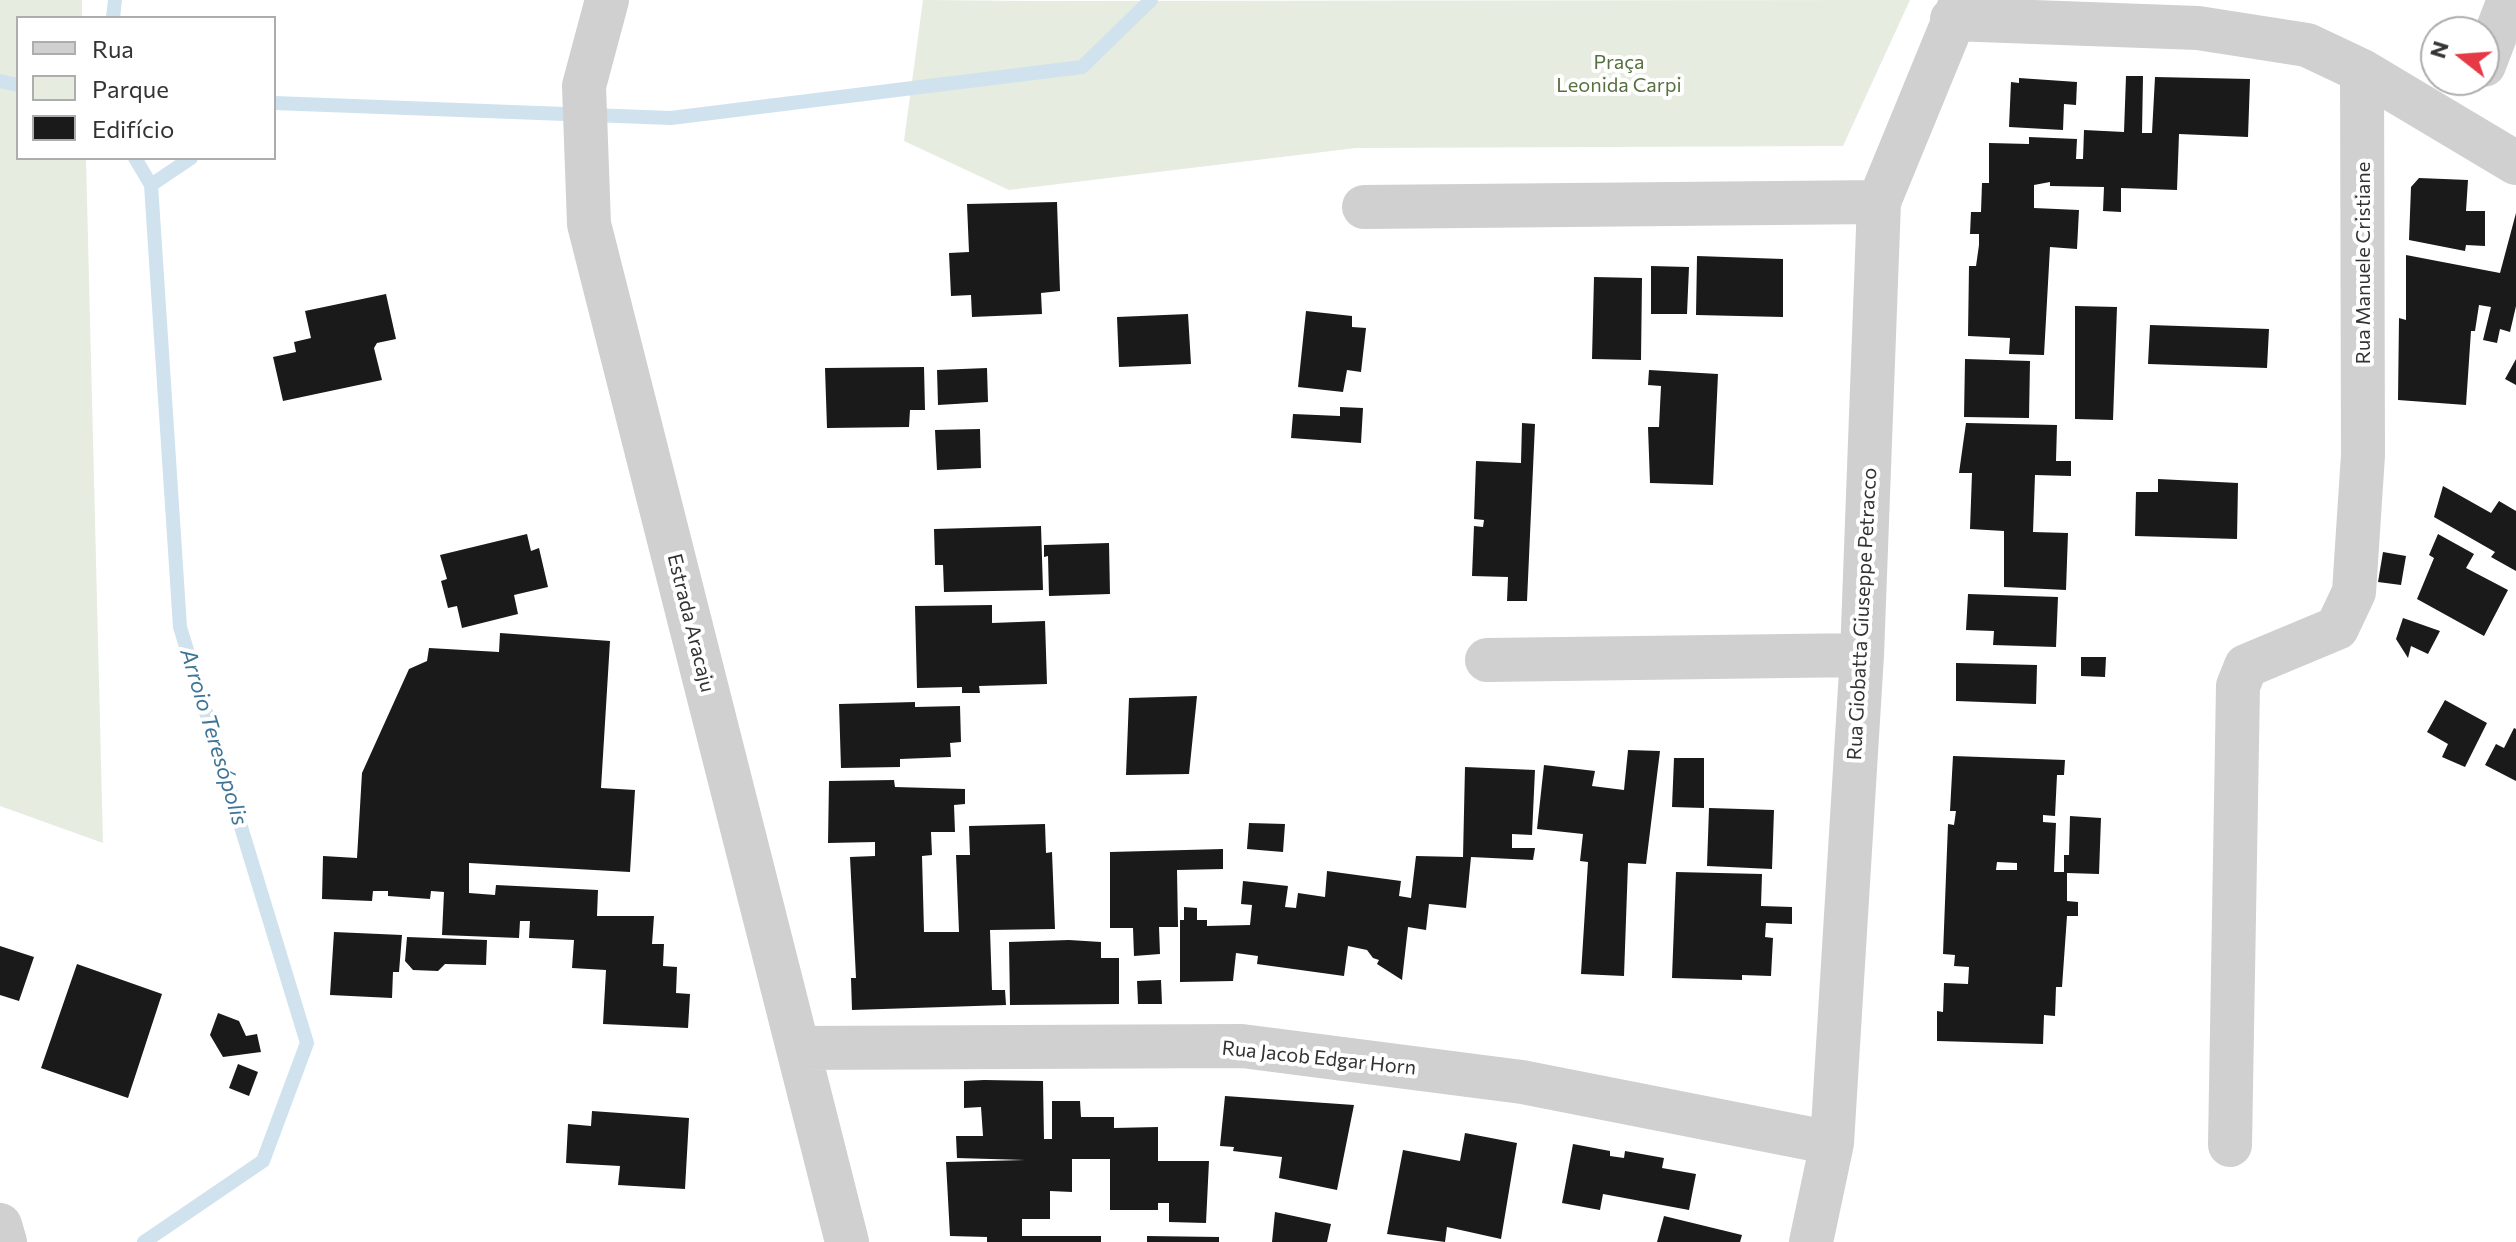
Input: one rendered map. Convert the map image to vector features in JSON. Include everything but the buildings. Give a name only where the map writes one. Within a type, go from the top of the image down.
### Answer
[{"type":"street","name":"Estrada Aracaju","points":[[607,0],[584,86],[589,224],[847,1242]]},
{"type":"street","points":[[2500,23],[2509,0]]},
{"type":"street","points":[[1957,10],[2198,28],[2307,45],[2362,71],[2516,163]]},
{"type":"street","name":"Rua Giobatta Giuseppe Petracco","points":[[1811,1242],[1832,1143],[1862,655],[1879,202],[1957,10]]},
{"type":"street","name":"Rua Manuele Cristiane","points":[[2230,1145],[2238,686],[2246,666],[2337,628],[2354,592],[2363,455],[2362,71]]},
{"type":"street","points":[[2460,129],[2472,96]]},
{"type":"street","points":[[1364,207],[1879,202]]},
{"type":"street","points":[[1487,660],[1862,655]]},
{"type":"street","name":"Rua Jacob Edgar Horn","points":[[799,1048],[1242,1046],[1522,1082],[1832,1143]]},
{"type":"street","points":[[0,1225],[5,1242]]},
{"type":"green space","points":[[0,0],[82,0],[82,16],[16,16],[16,160],[86,160],[103,843],[0,806]]},
{"type":"green space","name":"Praça Leonida Carpi","points":[[923,0],[1910,0],[1843,146],[1356,148],[1009,190],[904,141]]},
{"type":"waterway","name":"Arroio Teresópolis","points":[[113,16],[115,0]]},
{"type":"waterway","points":[[276,103],[671,118],[1082,67],[1151,0]]},
{"type":"waterway","points":[[0,81],[16,85]]},
{"type":"waterway","name":"Arroio Teresópolis","points":[[136,160],[151,185],[180,627],[307,1043],[263,1161],[144,1242]]},
{"type":"waterway","points":[[151,185],[188,160]]}]
